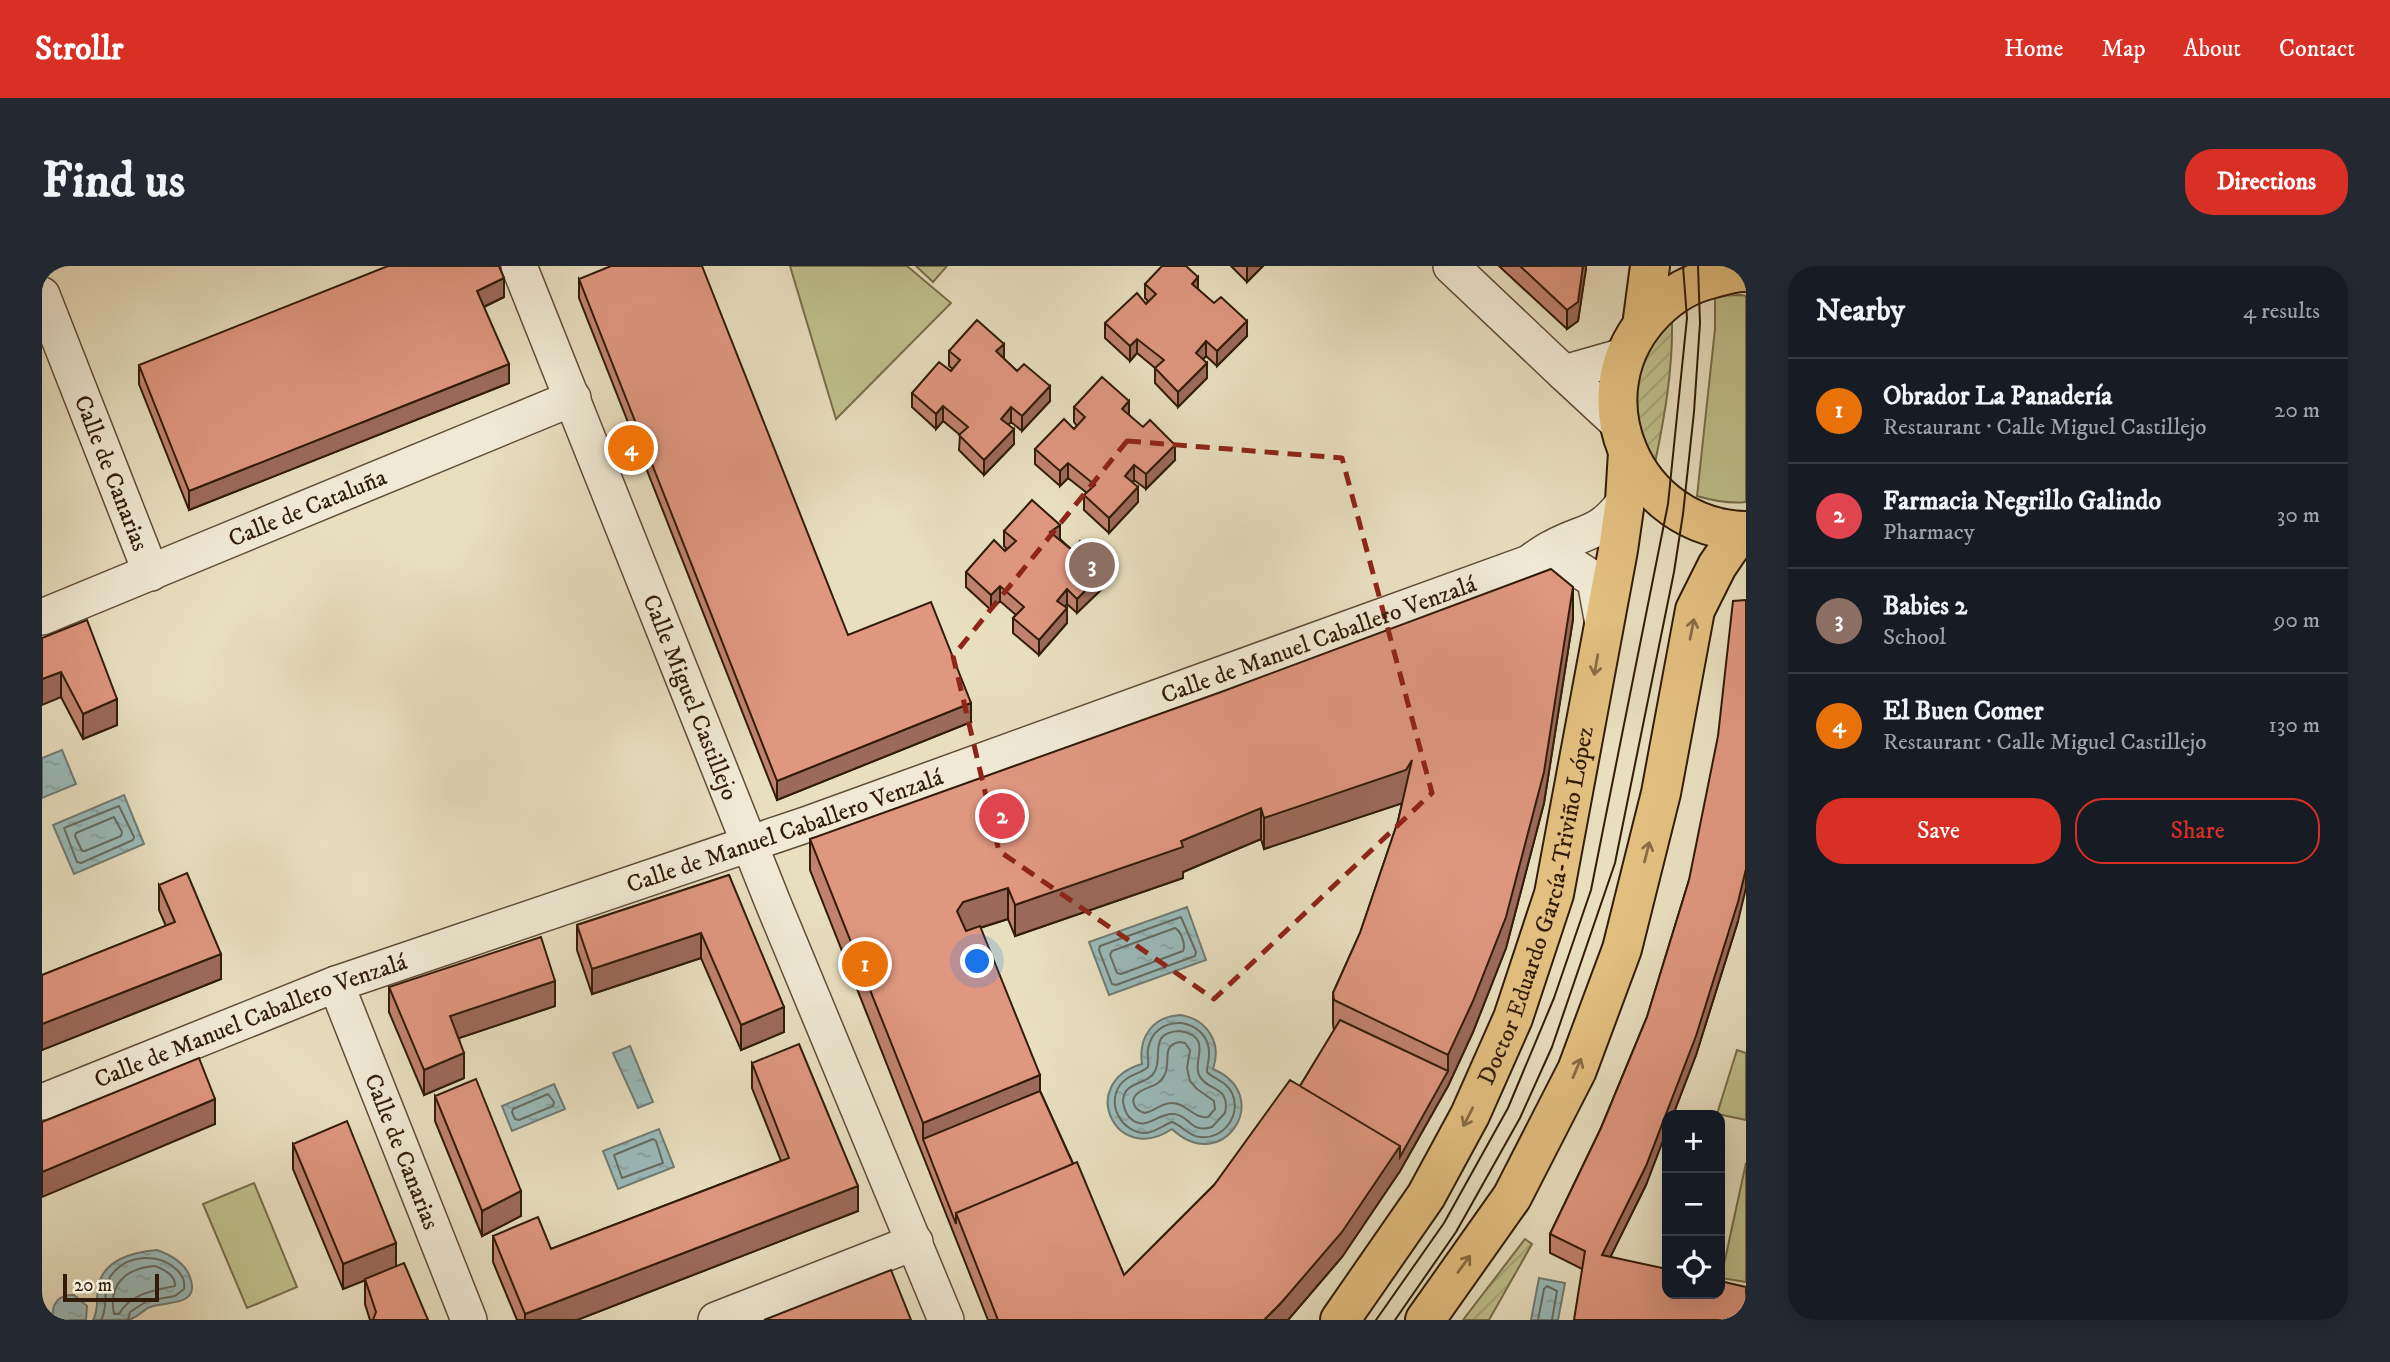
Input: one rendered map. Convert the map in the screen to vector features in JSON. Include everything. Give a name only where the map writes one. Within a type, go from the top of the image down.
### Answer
[{"type":"highway","name":"Doctor Eduardo García-Triviño López","points":[[1340,1320],[1426,1196],[1470,1115],[1513,1018],[1554,894],[1625,501],[1624,439],[1619,387],[1634,340],[1650,266]]},
{"type":"highway","points":[[1634,340],[1657,309],[1685,288],[1699,281],[1746,272]]},
{"type":"highway","points":[[1425,1320],[1512,1197],[1577,1070],[1622,948],[1661,793],[1695,610],[1717,566],[1743,531],[1706,525],[1668,504],[1648,486],[1624,439]]},
{"type":"street","name":"Calle Miguel Castillejo","points":[[519,266],[750,843],[946,1320]]},
{"type":"street","points":[[1451,266],[1564,373],[1624,439]]},
{"type":"street","name":"Calle de Canarias","points":[[42,295],[150,573]]},
{"type":"street","points":[[1564,373],[1634,340]]},
{"type":"street","name":"Calle de Cataluña","points":[[42,617],[573,398]]},
{"type":"street","name":"Calle de Manuel Caballero Venzalá","points":[[42,1102],[337,984],[750,843],[1529,563],[1553,547],[1591,532],[1612,518],[1625,501]]},
{"type":"street","name":"Calle de Manuel Caballero Venzalá","points":[[1529,563],[1567,562],[1593,579],[1603,626]]},
{"type":"street","name":"Calle de Canarias","points":[[337,984],[468,1320]]},
{"type":"street","points":[[716,1320],[915,1242]]},
{"type":"highlighted area","points":[[1127,441],[1342,458],[1432,793],[1214,999],[999,851],[953,656]]},
{"type":"green space","points":[[790,266],[907,266],[951,303],[836,419]]},
{"type":"green space","points":[[916,266],[947,266],[933,282]]},
{"type":"green space","points":[[1715,296],[1746,296],[1746,502],[1734,503],[1697,496],[1715,329]]},
{"type":"green space","points":[[1672,319],[1668,391],[1655,463],[1642,445],[1633,376],[1641,354]]},
{"type":"green space","points":[[1737,1050],[1746,1053],[1746,1120],[1725,1116],[1725,1110],[1718,1110]]},
{"type":"green space","points":[[1746,1163],[1746,1282],[1725,1279],[1725,1260]]},
{"type":"green space","points":[[254,1183],[297,1287],[247,1308],[203,1204]]},
{"type":"green space","points":[[1525,1239],[1532,1244],[1489,1320],[1463,1320]]},
{"type":"water","points":[[62,750],[76,784],[42,798],[42,758]]},
{"type":"water","points":[[124,795],[144,844],[74,874],[53,825]]},
{"type":"water","points":[[1187,907],[1206,960],[1109,995],[1089,942]]},
{"type":"water","points":[[1181,1015],[1205,1027],[1216,1050],[1213,1069],[1231,1081],[1240,1097],[1241,1113],[1235,1127],[1224,1138],[1208,1144],[1191,1141],[1172,1129],[1152,1138],[1134,1138],[1120,1130],[1111,1118],[1108,1103],[1111,1088],[1122,1074],[1142,1064],[1145,1037],[1155,1024],[1163,1019]]},
{"type":"water","points":[[630,1046],[653,1102],[638,1108],[613,1053]]},
{"type":"water","points":[[554,1084],[565,1109],[512,1131],[502,1106]]},
{"type":"water","points":[[659,1129],[674,1167],[618,1189],[603,1151]]},
{"type":"water","points":[[157,1250],[172,1257],[185,1268],[190,1277],[191,1294],[180,1301],[150,1307],[131,1319],[93,1320],[101,1278],[112,1264],[138,1253]]},
{"type":"water","points":[[1539,1278],[1565,1283],[1558,1320],[1531,1320]]},
{"type":"water","points":[[74,1295],[87,1306],[86,1320],[54,1320],[56,1302],[64,1296]]},
{"type":"building","points":[[388,266],[499,266],[504,278],[477,291],[509,364],[189,491],[139,365]]},
{"type":"building","points":[[611,266],[702,266],[848,635],[931,602],[971,703],[777,781],[579,279]]},
{"type":"building","points":[[1162,266],[1186,266],[1198,277],[1192,284],[1214,303],[1221,297],[1247,321],[1217,351],[1206,341],[1196,353],[1207,363],[1178,392],[1155,368],[1164,360],[1137,339],[1130,346],[1105,323],[1137,293],[1146,304],[1156,294],[1145,284]]},
{"type":"building","points":[[1520,266],[1583,266],[1578,302],[1567,310]]},
{"type":"building","points":[[977,320],[1004,344],[996,351],[1017,371],[1024,364],[1050,386],[1022,416],[1011,407],[1001,419],[1014,429],[984,460],[959,435],[968,427],[943,406],[936,414],[912,393],[939,362],[951,371],[960,360],[949,351]]},
{"type":"building","points":[[1102,377],[1129,401],[1122,409],[1143,427],[1150,420],[1175,445],[1146,474],[1134,465],[1125,476],[1138,487],[1109,518],[1084,495],[1095,485],[1068,463],[1060,471],[1035,449],[1064,419],[1074,429],[1085,417],[1074,407]]},
{"type":"building","points":[[1032,500],[1060,525],[1050,532],[1072,550],[1080,541],[1108,568],[1077,599],[1067,589],[1057,601],[1067,608],[1039,640],[1013,618],[1024,607],[1000,586],[991,595],[966,572],[994,540],[1005,551],[1016,541],[1004,531]]},
{"type":"building","points":[[1551,569],[1573,587],[1544,772],[1506,917],[1473,1001],[1448,1055],[1334,1000],[1333,993],[1360,933],[1398,821],[1412,760],[1406,770],[1264,818],[1261,808],[1181,841],[1183,847],[1015,905],[1008,888],[963,902],[957,911],[966,931],[980,926],[1040,1075],[923,1123],[810,839],[1221,692]]},
{"type":"building","points":[[1746,600],[1746,869],[1696,1036],[1668,1110],[1662,1110],[1662,1124],[1646,1166],[1602,1255],[1662,1268],[1662,1299],[1725,1299],[1725,1282],[1746,1287],[1746,1320],[1574,1320],[1585,1251],[1550,1234],[1601,1128],[1647,1017],[1689,880],[1718,736],[1733,601]]},
{"type":"building","points":[[87,620],[117,699],[83,714],[61,672],[42,679],[42,638]]},
{"type":"building","points":[[187,873],[221,954],[42,1024],[42,975],[175,922],[159,885]]},
{"type":"building","points":[[729,875],[784,1007],[741,1025],[701,933],[592,969],[577,925]]},
{"type":"building","points":[[541,937],[555,981],[450,1016],[464,1053],[424,1070],[389,987]]},
{"type":"building","points":[[1340,1020],[1448,1071],[1400,1157],[1400,1146],[1300,1086]]},
{"type":"building","points":[[799,1044],[858,1186],[525,1314],[493,1236],[538,1217],[551,1249],[789,1158],[752,1063]]},
{"type":"building","points":[[199,1058],[215,1099],[42,1172],[42,1122]]},
{"type":"building","points":[[476,1079],[521,1191],[482,1211],[435,1096]]},
{"type":"building","points":[[1290,1080],[1400,1146],[1342,1232],[1264,1320],[998,1320],[956,1213],[1077,1162],[1124,1275],[1214,1185]]},
{"type":"building","points":[[1040,1091],[1073,1164],[956,1213],[956,1224],[923,1139]]},
{"type":"building","points":[[347,1121],[396,1243],[343,1264],[293,1144]]},
{"type":"building","points":[[404,1263],[428,1320],[373,1320],[376,1312],[365,1279]]},
{"type":"building","points":[[891,1270],[911,1320],[764,1320]]},
{"type":"tram line","points":[[1376,1320],[1444,1223],[1508,1108],[1554,998],[1591,890],[1668,504],[1687,318],[1683,266]]},
{"type":"tram line","points":[[1395,1320],[1456,1232],[1520,1118],[1552,1047],[1615,863],[1674,572],[1683,514],[1700,323],[1698,266]]},
{"type":"place","name":"El Buen Comer","points":[[631,448]]},
{"type":"place","name":"Babies 2","points":[[1092,565]]},
{"type":"place","name":"Farmacia Negrillo Galindo","points":[[1002,816]]},
{"type":"place","name":"Obrador La Panadería","points":[[865,964]]}]
